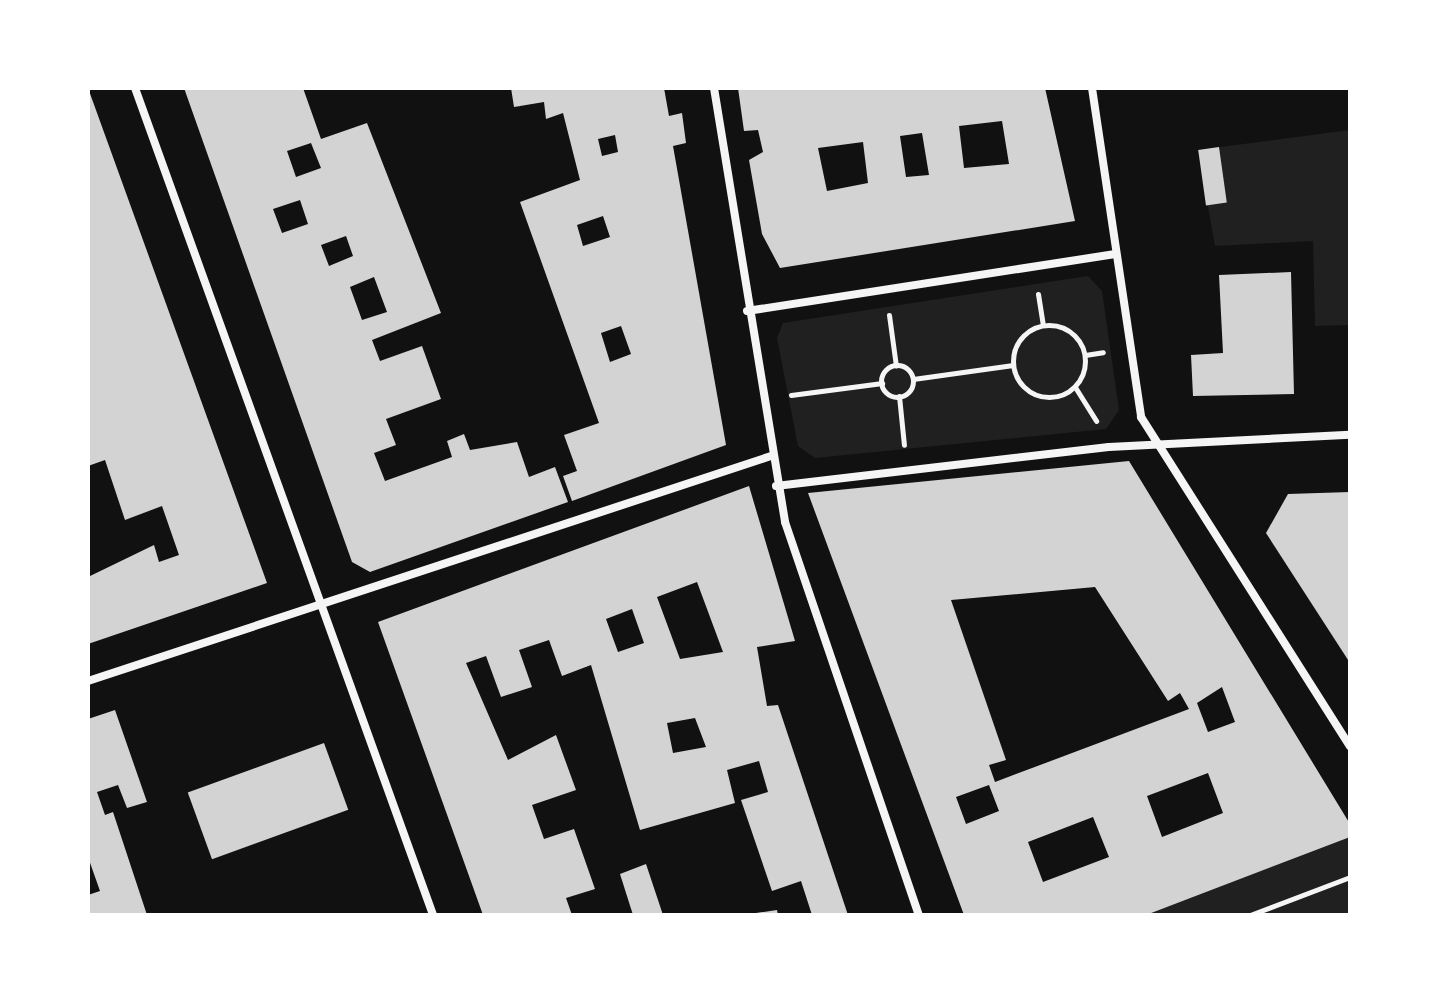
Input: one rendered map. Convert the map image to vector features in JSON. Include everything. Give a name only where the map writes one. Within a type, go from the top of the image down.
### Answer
[{"type":"street","points":[[135,88],[317,601],[433,915]]},
{"type":"street","points":[[714,88],[776,486],[919,915]]},
{"type":"street","points":[[1092,88],[1114,254],[1141,417],[1350,746]]},
{"type":"street","points":[[747,311],[1114,254]]},
{"type":"street","points":[[776,486],[907,469],[1158,444],[1350,435]]},
{"type":"street","points":[[88,681],[317,601],[771,456]]},
{"type":"path","points":[[886,290],[896,366],[913,379]]},
{"type":"path","points":[[1043,325],[1071,332],[1085,358],[1075,387],[1053,397],[1029,392],[1013,365],[1019,339],[1043,325]]},
{"type":"path","points":[[907,469],[899,396],[913,379],[1013,365]]},
{"type":"path","points":[[761,399],[882,383],[896,366]]},
{"type":"path","points":[[882,383],[899,396]]},
{"type":"path","points":[[1250,915],[1350,877]]},
{"type":"shaded area","points":[[1350,130],[1350,325],[1315,326],[1313,241],[1215,246],[1198,150]]},
{"type":"shaded area","points":[[1088,276],[1102,291],[1119,410],[1106,429],[815,458],[798,446],[777,338],[783,323]]},
{"type":"shaded area","points":[[1350,837],[1350,915],[1146,915]]},
{"type":"building","points":[[88,88],[267,583],[88,644],[88,577],[154,545],[159,562],[179,555],[162,506],[125,520],[105,460],[88,466]]},
{"type":"building","points":[[184,88],[303,88],[321,139],[367,123],[441,313],[372,340],[380,361],[422,346],[441,399],[386,419],[396,445],[374,453],[385,481],[452,457],[447,441],[464,434],[470,450],[517,442],[529,477],[555,467],[568,502],[370,572],[352,562]],"holes":[[[311,143],[321,168],[296,177],[287,151]],[[300,200],[308,224],[282,233],[273,209]],[[346,236],[353,256],[329,266],[321,245]],[[374,277],[387,312],[362,320],[350,287]]]},
{"type":"building","points":[[511,88],[664,88],[669,116],[682,113],[686,143],[673,146],[726,445],[572,501],[563,476],[577,471],[564,435],[599,423],[520,202],[580,180],[563,113],[546,119],[544,102],[514,107]],"holes":[[[615,135],[618,152],[602,156],[598,139]],[[603,216],[610,237],[583,246],[577,225]],[[621,326],[631,354],[610,362],[601,333]]]},
{"type":"building","points":[[738,88],[1045,88],[1075,221],[780,268],[762,234],[749,160],[763,152],[758,130],[744,131]],"holes":[[[1002,121],[1009,164],[964,168],[959,126]],[[922,133],[929,175],[906,177],[900,136]],[[863,142],[868,183],[827,191],[818,148]]]},
{"type":"building","points":[[1219,147],[1227,202],[1206,205],[1198,150]]},
{"type":"building","points":[[1291,272],[1294,394],[1193,396],[1191,355],[1223,353],[1219,275]]},
{"type":"building","points":[[1129,461],[1350,824],[1350,837],[1146,915],[964,915],[808,493]],"holes":[[[1095,587],[1168,701],[1180,693],[1189,709],[995,782],[989,765],[1006,760],[951,600]],[[1222,687],[1235,722],[1208,732],[1197,703]],[[1208,773],[1223,813],[1162,837],[1147,796]],[[989,785],[999,811],[966,824],[956,797]],[[1093,817],[1109,857],[1043,882],[1028,842]]]},
{"type":"building","points":[[749,486],[795,641],[757,647],[767,706],[778,705],[848,915],[812,915],[801,881],[772,891],[741,800],[768,792],[759,761],[727,770],[735,803],[640,830],[591,665],[562,676],[549,640],[519,650],[532,687],[501,697],[486,656],[466,663],[508,760],[556,735],[576,790],[532,805],[544,839],[574,829],[595,889],[566,898],[572,915],[483,915],[378,622]],"holes":[[[697,582],[723,652],[680,659],[657,597]],[[632,609],[644,643],[618,652],[606,619]],[[695,718],[706,747],[673,753],[667,723]]]},
{"type":"building","points":[[1350,492],[1350,663],[1266,533],[1288,494]]},
{"type":"building","points":[[115,710],[147,802],[127,808],[118,785],[97,792],[105,815],[113,812],[147,915],[88,915],[88,895],[100,891],[88,857],[88,719]]},
{"type":"building","points":[[324,743],[348,810],[212,859],[188,793]]},
{"type":"building","points":[[646,864],[663,915],[633,915],[620,874]]},
{"type":"building","points":[[777,910],[778,915],[756,913]]}]
